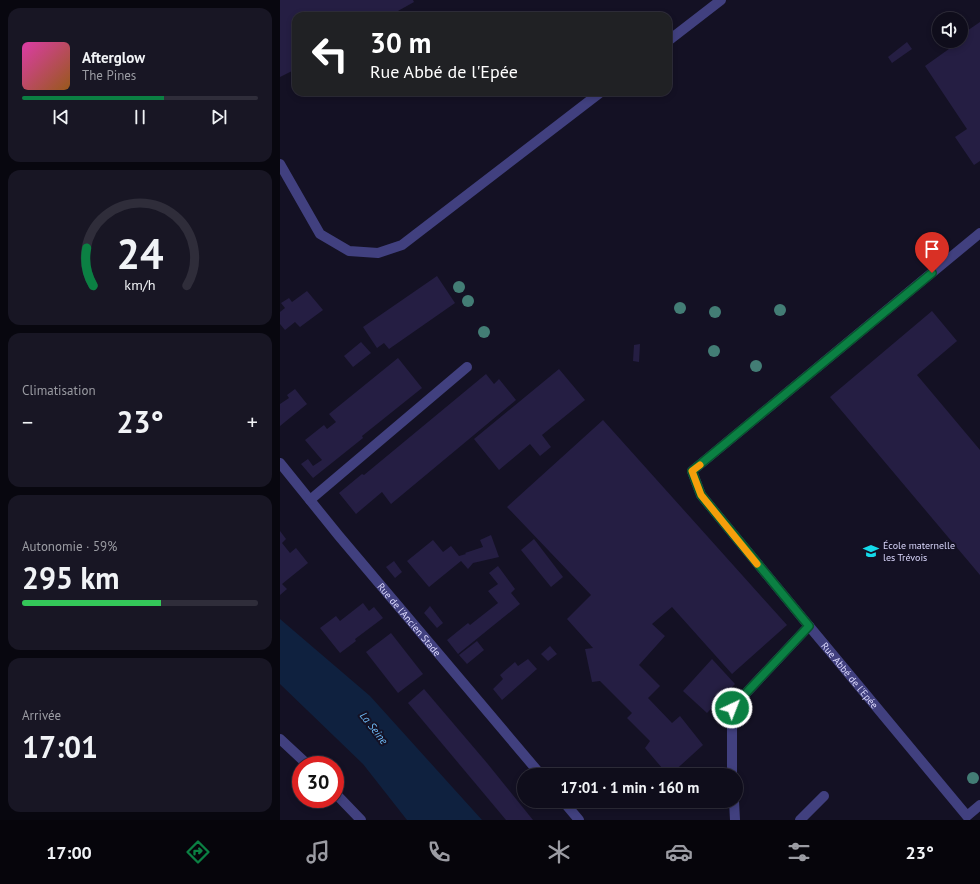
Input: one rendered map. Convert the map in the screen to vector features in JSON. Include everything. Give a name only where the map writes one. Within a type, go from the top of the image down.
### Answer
[{"type":"street","points":[[672,38],[721,0]]},
{"type":"street","points":[[280,164],[320,234],[349,251],[378,253],[402,245],[596,96]]},
{"type":"street","name":"Rue Abbé de l'Epée","points":[[980,233],[692,471],[701,495],[967,816],[980,805]]},
{"type":"street","points":[[310,500],[467,367]]},
{"type":"street","name":"Rue de l'Ancien Stade","points":[[280,463],[344,542],[535,768]]},
{"type":"street","points":[[732,768],[732,708],[809,626]]},
{"type":"street","points":[[280,739],[298,756]]},
{"type":"street","points":[[800,820],[824,796]]},
{"type":"street","points":[[344,802],[361,820]]},
{"type":"street","points":[[568,808],[578,820]]},
{"type":"street","points":[[734,808],[735,820]]},
{"type":"water","name":"La Seine","points":[[280,619],[370,696],[482,820],[407,820],[363,764],[280,684]]},
{"type":"building","points":[[280,0],[413,0],[414,2],[396,12],[292,12],[292,71],[280,77]]},
{"type":"building","points":[[980,22],[980,161],[974,165],[955,137],[967,129],[925,66],[950,48],[968,48],[968,30]]},
{"type":"building","points":[[907,42],[912,49],[892,63],[888,57]]},
{"type":"building","points":[[437,276],[455,303],[389,349],[384,343],[377,348],[363,327]]},
{"type":"building","points":[[307,291],[323,310],[300,327],[295,322],[285,330],[280,324],[280,312],[285,308],[281,303],[289,298],[292,302]]},
{"type":"building","points":[[932,311],[957,341],[917,375],[980,450],[980,575],[830,397]]},
{"type":"building","points":[[361,342],[371,353],[353,367],[344,356]]},
{"type":"building","points":[[640,344],[639,362],[633,361],[634,345]]},
{"type":"building","points":[[398,358],[422,388],[313,478],[301,464],[308,459],[313,466],[322,460],[305,440],[324,425],[327,429],[336,422],[329,414]]},
{"type":"building","points":[[559,369],[585,400],[542,435],[551,447],[540,456],[530,444],[499,470],[474,439]]},
{"type":"building","points":[[486,374],[494,384],[499,379],[516,400],[391,504],[382,492],[356,514],[339,493],[362,474],[364,475]]},
{"type":"building","points":[[295,389],[307,404],[280,426],[280,404],[289,398],[287,395]]},
{"type":"building","points":[[603,420],[787,625],[732,674],[672,607],[652,624],[665,636],[639,665],[660,686],[648,698],[672,723],[680,716],[703,745],[678,768],[662,768],[645,748],[650,741],[627,718],[632,713],[600,681],[592,682],[585,649],[593,648],[567,619],[591,595],[507,507]]},
{"type":"building","points":[[280,531],[286,539],[282,543],[290,553],[296,548],[308,563],[282,584],[287,589],[280,595]]},
{"type":"building","points":[[491,535],[499,557],[473,563],[468,569],[461,561],[429,587],[407,561],[433,540],[443,552],[451,546],[459,556],[483,547],[480,540]]},
{"type":"building","points":[[534,539],[563,577],[551,587],[521,550]]},
{"type":"building","points":[[394,561],[402,572],[395,578],[386,567]]},
{"type":"building","points":[[498,566],[515,589],[511,593],[520,604],[458,654],[447,640],[468,623],[470,625],[498,603],[488,591],[498,584],[489,573]]},
{"type":"building","points":[[363,603],[369,611],[374,607],[383,618],[355,639],[356,641],[340,653],[320,628],[336,616],[340,621]]},
{"type":"building","points":[[430,606],[443,623],[437,628],[424,613]]},
{"type":"building","points":[[391,633],[423,674],[398,693],[366,652]]},
{"type":"building","points":[[477,641],[484,650],[467,664],[459,655]]},
{"type":"building","points":[[550,646],[557,654],[548,661],[541,654]]},
{"type":"building","points":[[528,659],[537,669],[502,700],[493,689],[503,679],[500,675],[515,662],[518,666]]},
{"type":"building","points":[[712,659],[735,684],[707,713],[683,691]]},
{"type":"building","points":[[424,689],[517,800],[517,808],[523,808],[533,820],[506,820],[408,703]]},
{"type":"slow traffic","points":[[700,465],[692,471],[701,495],[757,564]]},
{"type":"place","name":"École maternelle les Trévois","points":[[871,551]]},
{"type":"route","points":[[732,708],[809,626],[701,495],[692,471],[932,273]]}]
